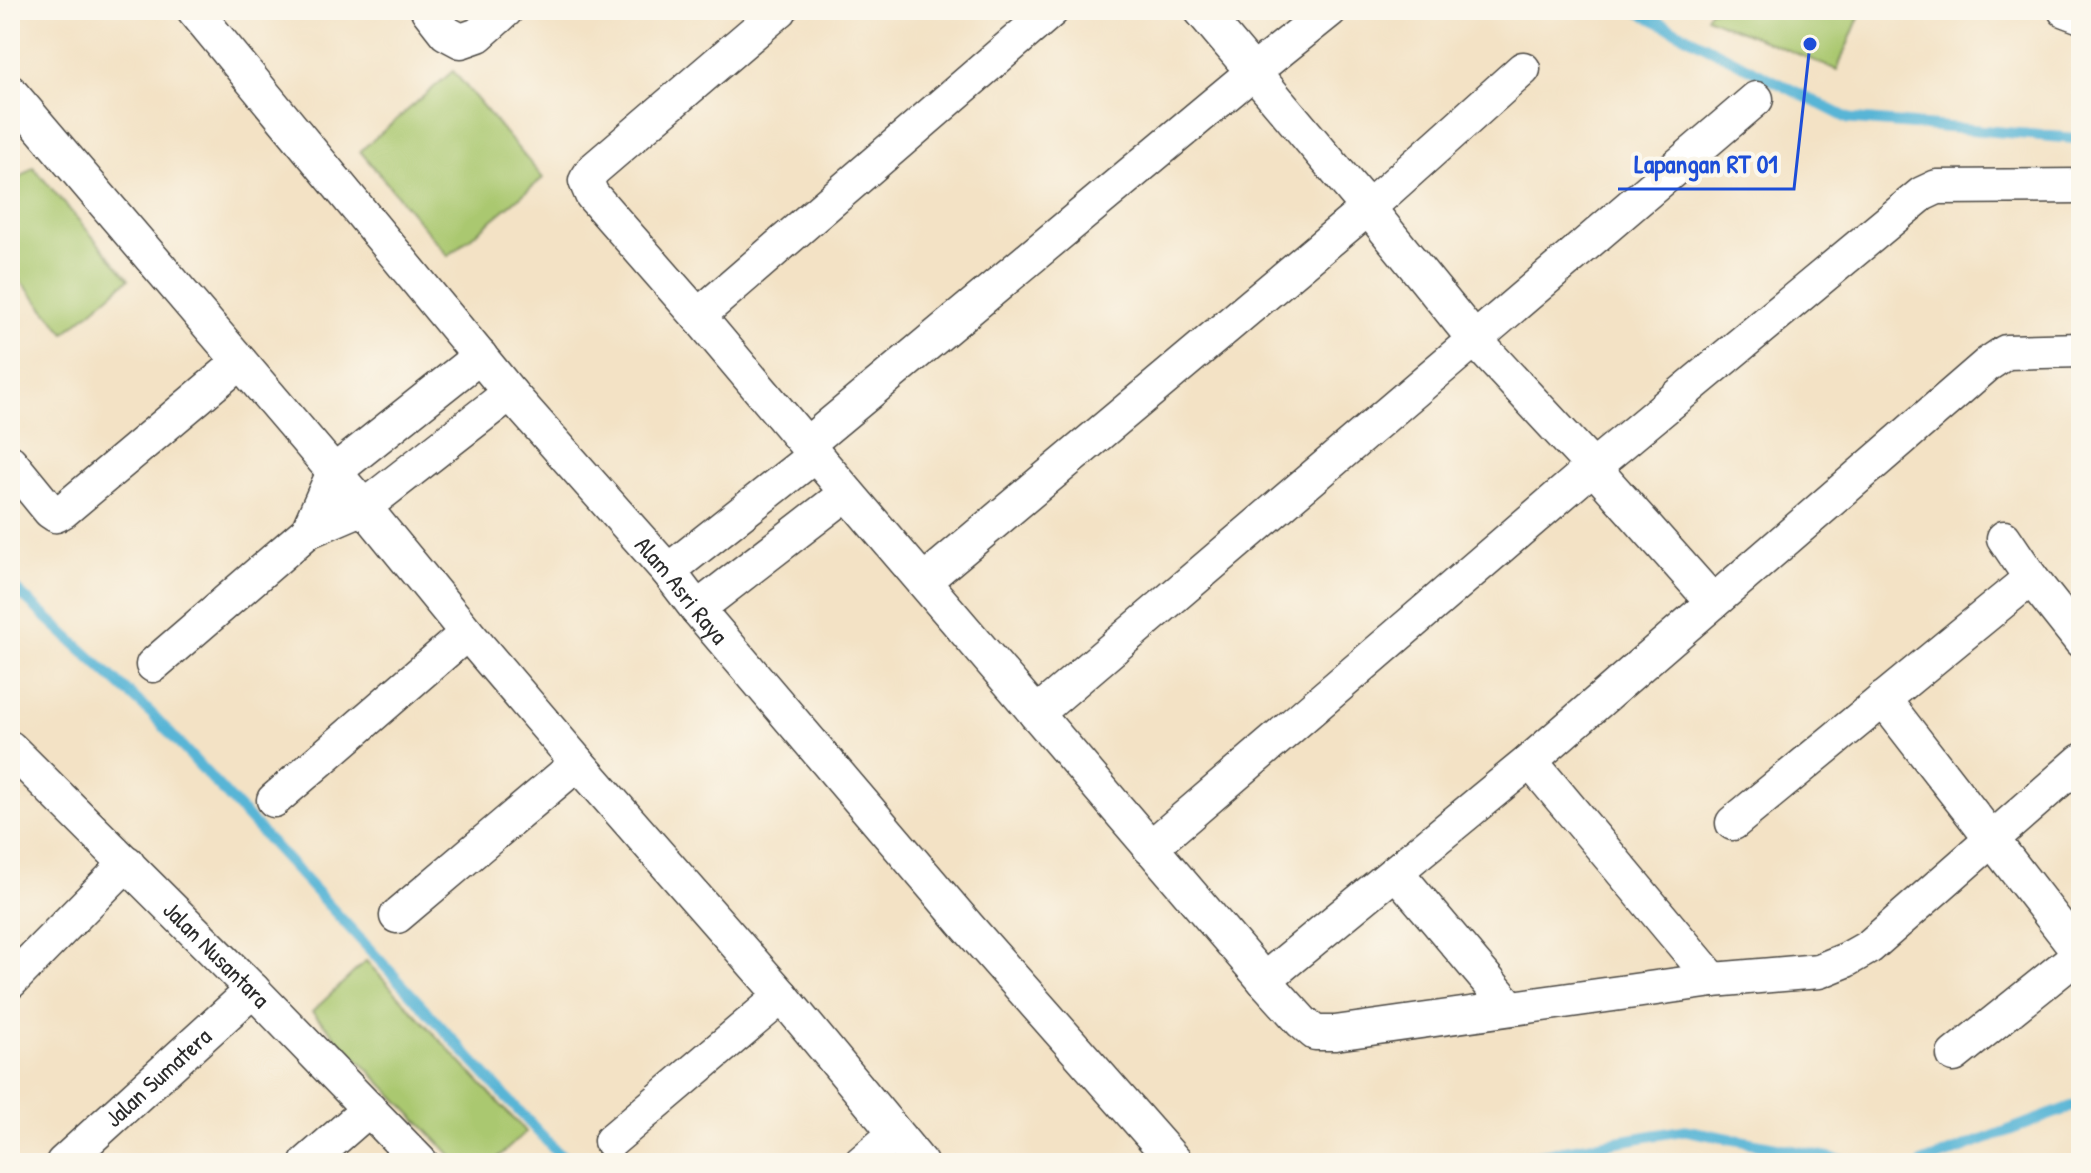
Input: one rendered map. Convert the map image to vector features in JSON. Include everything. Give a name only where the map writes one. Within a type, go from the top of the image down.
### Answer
[{"type":"street","name":"Alam Asri Raya","points":[[194,10],[510,393],[668,571],[967,926],[1176,1163]]},
{"type":"street","points":[[428,10],[446,33],[461,41],[478,35],[506,10]]},
{"type":"street","points":[[780,10],[593,170],[586,181],[592,195],[1150,848],[1264,980],[1315,1033],[1335,1033],[1713,980],[1819,971],[1869,947],[2081,761]]},
{"type":"street","points":[[698,316],[1052,10]]},
{"type":"street","points":[[1201,10],[1475,340],[1713,602]]},
{"type":"street","points":[[668,571],[1253,72],[1330,10]]},
{"type":"street","points":[[2065,10],[2081,16]]},
{"type":"street","points":[[924,581],[1368,208],[1523,69]]},
{"type":"street","points":[[10,92],[578,763],[782,996],[920,1163]]},
{"type":"street","points":[[1036,714],[1756,99]]},
{"type":"street","points":[[1150,848],[1593,467],[1922,194],[1937,187],[2081,186]]},
{"type":"street","points":[[1264,980],[1530,761],[1988,364],[2006,352],[2081,350]]},
{"type":"street","points":[[308,531],[334,472],[480,356]]},
{"type":"street","points":[[10,462],[56,515],[240,362]]},
{"type":"street","points":[[153,665],[308,531],[364,507],[510,393]]},
{"type":"street","points":[[697,609],[847,493]]},
{"type":"street","points":[[2004,538],[2081,641]]},
{"type":"street","points":[[1733,823],[2031,578]]},
{"type":"street","points":[[274,800],[467,633]]},
{"type":"street","points":[[1883,699],[2080,953],[1954,1055]]},
{"type":"street","name":"Jalan Nusantara","points":[[11,752],[127,863],[421,1163]]},
{"type":"street","points":[[1530,761],[1713,980]]},
{"type":"street","points":[[397,916],[578,763]]},
{"type":"street","points":[[10,982],[127,863]]},
{"type":"street","points":[[1396,872],[1510,1007]]},
{"type":"street","name":"Jalan Sumatera","points":[[63,1163],[253,990]]},
{"type":"street","points":[[611,1141],[782,996]]},
{"type":"street","points":[[307,1163],[369,1109]]},
{"type":"street","points":[[861,1163],[895,1134]]},
{"type":"green space","points":[[1709,10],[1862,10],[1837,70],[1706,17]]},
{"type":"green space","points":[[453,71],[543,178],[448,256],[360,151]]},
{"type":"green space","points":[[33,167],[129,279],[65,333],[10,269],[10,187]]},
{"type":"green space","points":[[366,961],[526,1132],[492,1163],[459,1163],[312,1012]]},
{"type":"waterway","points":[[1635,10],[1849,119],[2081,139]]},
{"type":"waterway","points":[[10,584],[152,714],[556,1151],[572,1163]]},
{"type":"waterway","points":[[1923,1163],[2081,1103]]},
{"type":"waterway","points":[[1490,1163],[1685,1130],[1857,1163]]},
{"type":"place","name":"Lapangan RT 01","points":[[1810,44]]}]
